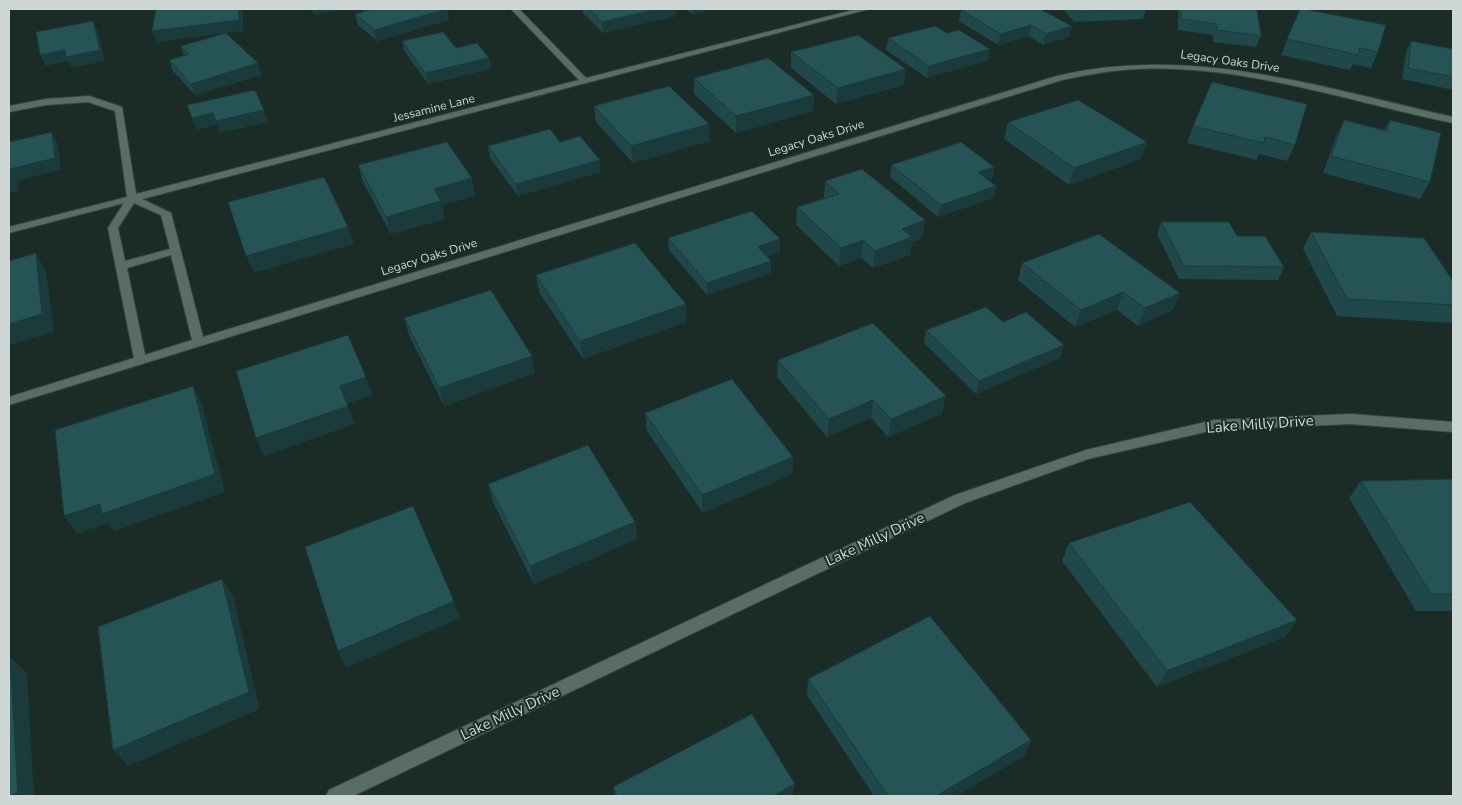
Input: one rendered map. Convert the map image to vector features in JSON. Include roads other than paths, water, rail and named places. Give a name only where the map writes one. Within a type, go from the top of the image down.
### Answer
[{"type":"street","points":[[515,9],[585,82]]},
{"type":"street","name":"Jessamine Lane","points":[[9,230],[864,9]]},
{"type":"street","name":"Legacy Oaks Drive","points":[[9,401],[1060,78],[1111,68],[1146,66],[1208,70],[1264,78],[1453,120]]},
{"type":"street","points":[[9,109],[46,102],[89,99],[119,109],[132,198],[113,228],[140,360]]},
{"type":"street","points":[[132,198],[166,212],[199,342]]},
{"type":"street","points":[[120,266],[176,251]]},
{"type":"street","name":"Lake Milly Drive","points":[[335,796],[960,499],[1086,455],[1214,424],[1352,419],[1453,427]]}]
